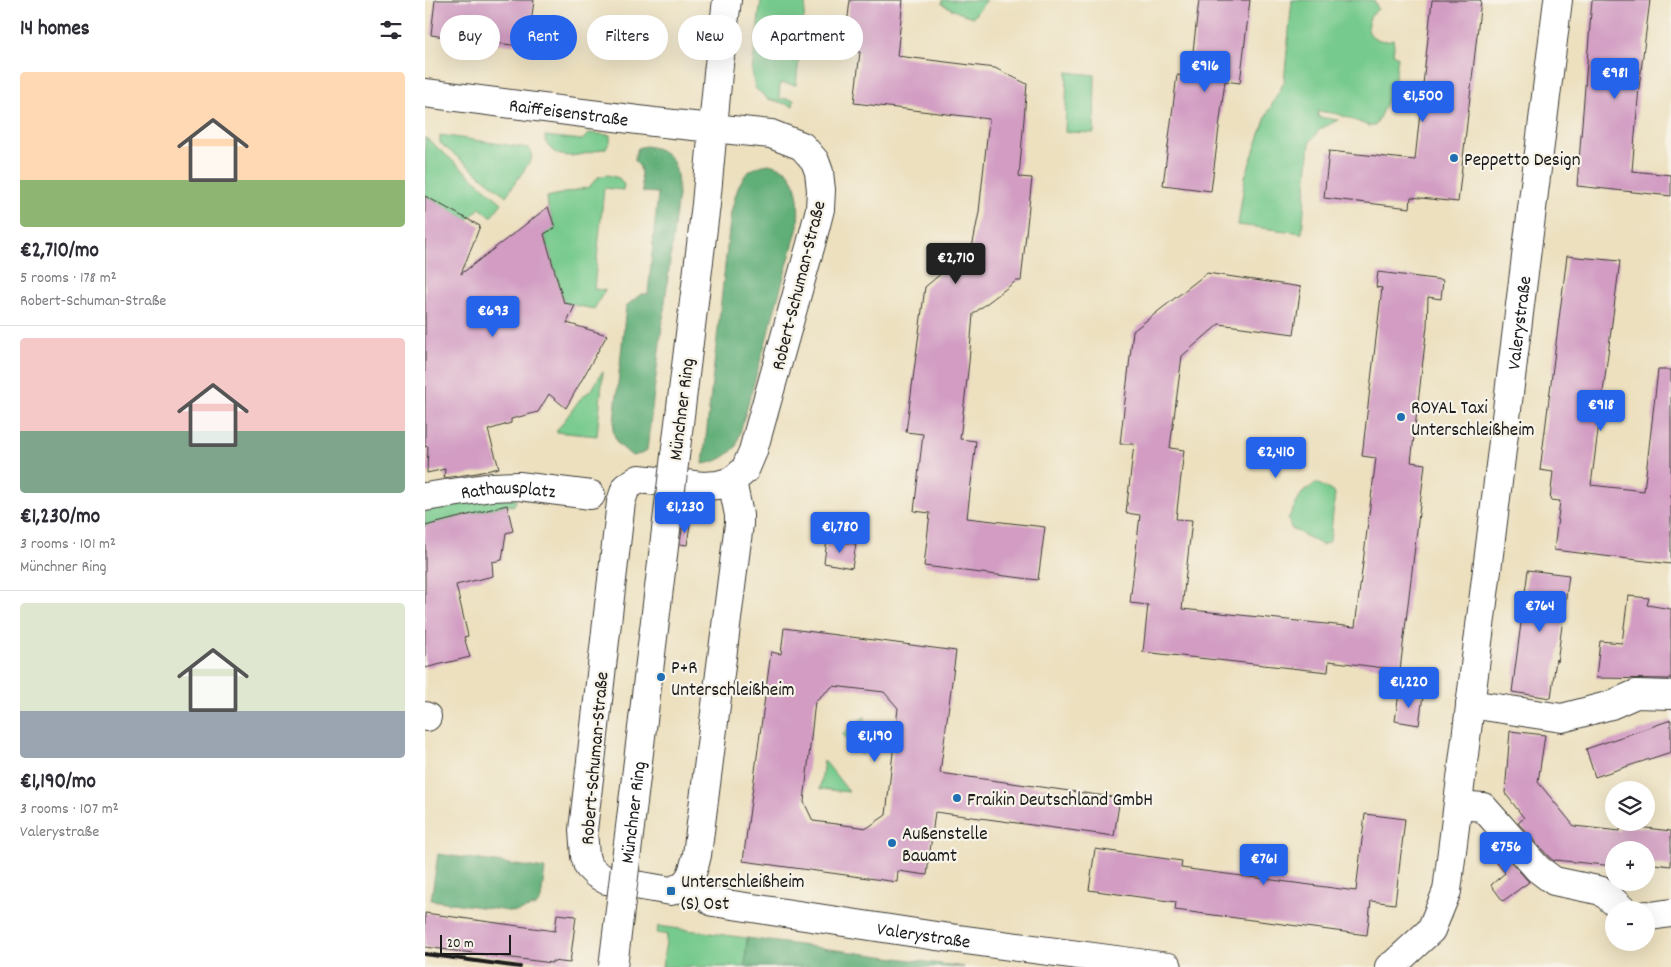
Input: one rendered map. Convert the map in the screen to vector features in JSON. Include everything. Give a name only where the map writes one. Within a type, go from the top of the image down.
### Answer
[{"type":"street","name":"Münchner Ring","points":[[613,967],[707,197],[727,0]]},
{"type":"street","name":"Valerystraße","points":[[1389,967],[1431,930],[1447,891],[1558,0]]},
{"type":"street","name":"Raiffeisenstraße","points":[[425,93],[713,128]]},
{"type":"street","name":"Robert-Schuman-Straße","points":[[688,881],[681,888],[671,891],[606,880],[588,866],[585,856],[583,830],[621,502],[626,487],[639,479],[703,486],[718,485],[732,481],[745,470],[753,451],[811,244],[820,209],[821,190],[819,172],[815,161],[802,146],[771,134],[713,128]]},
{"type":"street","points":[[688,881],[693,872],[697,855],[739,524],[732,481]]},
{"type":"street","name":"Rathausplatz","points":[[425,497],[492,487],[519,486],[591,495]]},
{"type":"street","points":[[1470,704],[1562,718],[1611,705],[1637,694],[1671,695]]},
{"type":"street","points":[[1458,805],[1483,807],[1538,869],[1554,881],[1602,891],[1613,901]]},
{"type":"street","name":"Valerystraße","points":[[688,881],[713,902],[946,938],[1168,967]]},
{"type":"street","points":[[1655,915],[1671,913]]},
{"type":"green space","points":[[761,0],[806,0],[804,15],[759,15]]},
{"type":"green space","points":[[942,0],[987,0],[973,17],[942,4]]},
{"type":"green space","points":[[1292,0],[1374,0],[1378,9],[1372,15],[1368,29],[1373,37],[1377,39],[1393,39],[1393,54],[1398,57],[1394,87],[1375,126],[1369,126],[1338,114],[1318,111],[1318,117],[1338,120],[1320,129],[1310,142],[1302,233],[1238,225],[1245,177],[1267,114],[1284,82]]},
{"type":"green space","points":[[753,60],[799,60],[796,85],[780,83],[779,98],[794,100],[793,106],[768,99],[755,88],[752,71]]},
{"type":"green space","points":[[1067,72],[1095,75],[1094,133],[1065,132]]},
{"type":"green space","points":[[589,133],[610,135],[610,142],[606,148],[568,156],[554,152],[545,140],[545,136],[582,140]]},
{"type":"green space","points":[[440,135],[528,148],[532,153],[531,160],[506,196],[440,143]]},
{"type":"green space","points":[[425,137],[502,203],[491,217],[480,208],[468,220],[425,196]]},
{"type":"green space","points":[[645,146],[655,148],[669,156],[676,169],[678,195],[647,450],[632,456],[618,444],[613,432],[626,306],[641,294],[648,294],[658,193],[643,192],[640,167],[635,162],[635,156],[638,148]]},
{"type":"green space","points":[[769,164],[786,171],[796,187],[799,214],[798,227],[736,447],[729,454],[713,462],[703,464],[731,212],[738,187],[746,174],[759,166]]},
{"type":"green space","points":[[608,175],[619,178],[624,185],[623,190],[604,188],[594,289],[605,290],[594,309],[564,303],[544,234],[555,227],[548,207],[547,197],[589,187],[598,177]]},
{"type":"green space","points":[[602,372],[597,436],[556,432],[580,399],[593,388]]},
{"type":"green space","points":[[1317,483],[1335,493],[1330,541],[1322,545],[1291,528],[1288,519],[1302,493]]},
{"type":"green space","points":[[515,494],[516,502],[513,506],[507,505],[425,526],[425,505]]},
{"type":"green space","points":[[865,716],[862,756],[842,735]]},
{"type":"green space","points":[[824,760],[849,792],[820,789]]},
{"type":"green space","points":[[438,854],[545,869],[541,899],[536,906],[515,912],[431,900]]},
{"type":"green space","points":[[658,926],[747,938],[745,967],[662,967],[667,935],[657,933]]},
{"type":"green space","points":[[747,938],[964,967],[745,967]]},
{"type":"building","points":[[435,0],[534,0],[532,15],[510,15],[510,45],[500,44],[500,15],[440,15],[440,36],[431,35]]},
{"type":"building","points":[[850,0],[903,0],[897,56],[995,68],[1027,84],[1019,177],[1032,178],[1021,281],[1016,281],[973,314],[960,439],[976,441],[967,518],[1045,527],[1038,580],[924,566],[930,513],[914,511],[923,434],[906,432],[925,287],[972,248],[979,212],[989,119],[854,103],[859,60],[863,60],[863,15],[848,15]]},
{"type":"building","points":[[1199,0],[1250,0],[1240,83],[1225,81],[1211,191],[1163,185],[1177,75],[1190,77]]},
{"type":"building","points":[[1432,0],[1481,0],[1458,202],[1411,197],[1410,208],[1324,198],[1329,151],[1415,160]]},
{"type":"building","points":[[1592,0],[1650,0],[1639,87],[1632,171],[1671,175],[1671,196],[1577,186]]},
{"type":"building","points":[[425,196],[480,226],[461,274],[548,207],[555,228],[544,234],[564,303],[575,305],[567,323],[607,335],[566,408],[549,394],[538,412],[511,419],[511,423],[488,430],[499,468],[444,478],[445,469],[427,473],[428,446],[425,447]]},
{"type":"building","points":[[1567,256],[1620,261],[1591,485],[1644,491],[1658,370],[1671,370],[1671,564],[1554,550],[1560,501],[1550,500],[1553,472],[1540,470]]},
{"type":"building","points":[[1378,272],[1443,280],[1441,299],[1428,297],[1427,326],[1411,462],[1425,464],[1400,670],[1329,661],[1328,672],[1143,652],[1148,605],[1130,603],[1140,515],[1126,513],[1134,444],[1120,444],[1133,331],[1207,273],[1301,287],[1294,334],[1219,324],[1182,356],[1170,448],[1184,450],[1176,519],[1192,520],[1182,609],[1355,627],[1376,458],[1362,456],[1382,288],[1376,287]]},
{"type":"building","points":[[507,505],[513,531],[506,533],[502,560],[492,562],[493,576],[456,585],[468,636],[464,637],[470,657],[425,668],[425,526]]},
{"type":"building","points":[[683,523],[690,524],[687,545],[680,544]]},
{"type":"building","points":[[827,540],[856,544],[852,568],[824,563]]},
{"type":"building","points":[[1528,570],[1569,575],[1551,698],[1512,692]]},
{"type":"building","points":[[1628,596],[1649,598],[1647,605],[1671,609],[1671,679],[1596,678],[1600,641],[1622,643]]},
{"type":"building","points":[[784,628],[956,651],[940,773],[1120,798],[1114,836],[935,812],[927,875],[898,871],[897,882],[743,861],[771,652],[781,654]],"holes":[[[833,686],[884,692],[898,708],[886,815],[867,828],[813,821],[804,802],[815,701]]]},
{"type":"building","points":[[1399,693],[1423,696],[1419,725],[1395,721]]},
{"type":"building","points":[[1671,720],[1671,752],[1595,777],[1586,749]]},
{"type":"building","points":[[1510,731],[1545,735],[1538,782],[1574,826],[1605,829],[1605,831],[1655,831],[1655,829],[1671,831],[1671,866],[1655,864],[1655,841],[1605,841],[1605,865],[1554,861],[1518,823],[1524,818],[1505,793]]},
{"type":"building","points":[[1365,814],[1405,819],[1395,904],[1371,901],[1367,935],[1175,910],[1176,902],[1089,890],[1095,849],[1182,861],[1181,868],[1356,891]]},
{"type":"building","points":[[1493,842],[1529,882],[1503,901],[1491,885],[1505,873],[1485,848]]},
{"type":"building","points":[[425,913],[555,931],[557,914],[576,916],[570,963],[552,961],[552,963],[425,947]]},
{"type":"railway","points":[[425,954],[520,967]]},
{"type":"place","name":"Peppetto Design","points":[[1454,158]]},
{"type":"place","name":"ROYAL Taxi Unterschleißheim","points":[[1401,417]]},
{"type":"place","name":"P+R Unterschleißheim","points":[[661,677]]},
{"type":"place","name":"Fraikin Deutschland GmbH","points":[[957,798]]},
{"type":"place","name":"Außenstelle Bauamt","points":[[892,843]]},
{"type":"place","name":"Unterschleißheim (S) Ost","points":[[671,891]]}]
